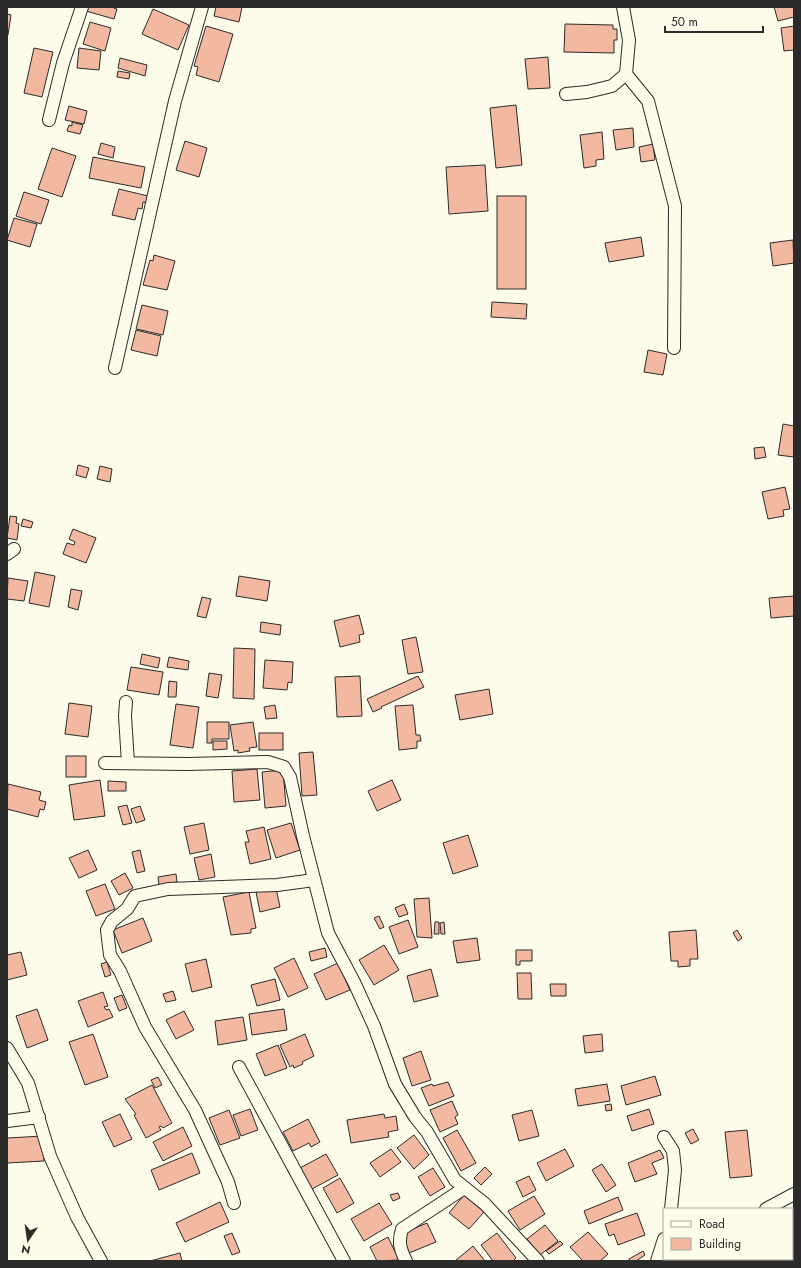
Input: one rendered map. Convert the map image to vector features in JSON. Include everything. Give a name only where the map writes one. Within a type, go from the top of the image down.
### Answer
[{"type":"street","points":[[49,120],[63,63],[82,7]]},
{"type":"street","points":[[115,368],[175,101],[202,7]]},
{"type":"street","points":[[623,7],[629,40],[626,74],[648,101],[675,206],[674,348]]},
{"type":"street","points":[[566,94],[587,92],[612,86],[626,74]]},
{"type":"street","points":[[126,702],[124,716],[128,763]]},
{"type":"street","points":[[105,762],[188,764],[268,762],[284,768],[290,777],[328,933],[354,982],[371,1020],[395,1084],[415,1117],[427,1132],[454,1180],[463,1189],[484,1204],[538,1261]]},
{"type":"street","points":[[234,1203],[228,1182],[195,1110],[145,1026],[120,972],[110,955],[107,930],[112,921],[127,909],[135,896],[168,889],[277,885],[314,880]]},
{"type":"street","points":[[7,1048],[28,1083],[50,1156],[77,1217],[101,1261]]},
{"type":"street","points":[[239,1067],[344,1261]]},
{"type":"street","points":[[7,1121],[39,1117]]},
{"type":"street","points":[[664,1137],[673,1151],[675,1170],[671,1208]]},
{"type":"street","points":[[406,1261],[399,1247],[399,1239],[402,1229],[463,1189]]},
{"type":"street","points":[[768,1208],[794,1194]]},
{"type":"street","points":[[657,1261],[663,1242]]},
{"type":"building","points":[[87,7],[111,7],[117,9],[114,19],[86,11]]},
{"type":"building","points":[[216,7],[242,7],[239,22],[214,16]]},
{"type":"building","points":[[774,7],[794,7],[794,17],[778,21]]},
{"type":"building","points":[[153,9],[189,25],[178,50],[142,34]]},
{"type":"building","points":[[7,14],[11,15],[8,35],[7,35]]},
{"type":"building","points":[[90,22],[111,28],[105,51],[83,44]]},
{"type":"building","points":[[565,24],[613,25],[613,29],[617,29],[617,40],[614,40],[614,53],[564,52]]},
{"type":"building","points":[[206,26],[233,34],[219,82],[196,75],[198,67],[194,66]]},
{"type":"building","points":[[794,26],[794,50],[784,51],[781,28]]},
{"type":"building","points":[[34,48],[53,52],[42,97],[24,93]]},
{"type":"building","points":[[79,48],[101,51],[99,70],[77,68]]},
{"type":"building","points":[[548,57],[550,88],[528,89],[525,59]]},
{"type":"building","points":[[120,58],[147,65],[145,76],[118,68]]},
{"type":"building","points":[[118,71],[130,73],[129,79],[117,77]]},
{"type":"building","points":[[516,105],[522,165],[496,168],[490,108]]},
{"type":"building","points":[[69,106],[87,111],[84,124],[65,120]]},
{"type":"building","points":[[72,122],[83,125],[80,134],[67,131],[69,125],[72,126]]},
{"type":"building","points":[[633,128],[634,147],[616,150],[613,130]]},
{"type":"building","points":[[602,132],[604,159],[596,160],[596,166],[584,168],[580,135]]},
{"type":"building","points":[[185,141],[207,148],[199,177],[176,170]]},
{"type":"building","points":[[101,143],[115,147],[113,158],[98,154]]},
{"type":"building","points":[[653,144],[655,160],[641,162],[639,147]]},
{"type":"building","points":[[52,148],[76,156],[62,197],[38,189]]},
{"type":"building","points":[[93,157],[145,167],[141,188],[89,178]]},
{"type":"building","points":[[485,165],[488,211],[449,214],[446,167]]},
{"type":"building","points":[[119,189],[148,196],[147,203],[143,202],[142,209],[138,208],[135,220],[112,215]]},
{"type":"building","points":[[24,192],[49,200],[41,224],[16,216]]},
{"type":"building","points":[[497,196],[526,196],[526,289],[497,289]]},
{"type":"building","points":[[14,218],[37,224],[30,247],[7,240]]},
{"type":"building","points":[[641,237],[644,256],[609,262],[605,243]]},
{"type":"building","points":[[793,240],[794,263],[773,266],[770,243]]},
{"type":"building","points":[[154,255],[175,261],[167,290],[143,285],[150,260],[153,261]]},
{"type":"building","points":[[492,302],[527,304],[526,319],[491,317]]},
{"type":"building","points":[[142,305],[168,311],[163,335],[136,329]]},
{"type":"building","points":[[136,330],[161,336],[157,356],[131,350]]},
{"type":"building","points":[[648,350],[667,354],[663,375],[644,372]]},
{"type":"building","points":[[783,424],[794,426],[794,457],[778,455]]},
{"type":"building","points":[[764,447],[766,457],[755,459],[754,448]]},
{"type":"building","points":[[78,465],[89,468],[86,478],[76,475]]},
{"type":"building","points":[[100,466],[112,469],[110,482],[97,479]]},
{"type":"building","points":[[785,487],[790,509],[783,510],[784,516],[768,519],[762,492]]},
{"type":"building","points":[[10,516],[17,517],[16,523],[19,524],[17,540],[7,538]]},
{"type":"building","points":[[23,519],[33,522],[31,528],[21,526]]},
{"type":"building","points":[[73,529],[96,538],[86,563],[63,554],[67,543],[74,545],[75,542],[69,539]]},
{"type":"building","points":[[35,572],[55,576],[49,607],[29,603]]},
{"type":"building","points":[[239,576],[270,581],[267,601],[236,596]]},
{"type":"building","points":[[8,578],[28,581],[24,601],[7,599]]},
{"type":"building","points":[[71,589],[82,591],[78,610],[68,607]]},
{"type":"building","points":[[794,596],[794,616],[771,618],[769,598]]},
{"type":"building","points":[[202,597],[211,599],[206,618],[197,616]]},
{"type":"building","points":[[359,615],[364,634],[359,635],[360,642],[340,647],[334,621]]},
{"type":"building","points":[[261,622],[281,625],[280,635],[260,632]]},
{"type":"building","points":[[416,637],[423,672],[408,674],[402,640]]},
{"type":"building","points":[[234,648],[255,649],[254,699],[233,698]]},
{"type":"building","points":[[142,654],[160,658],[158,668],[140,664]]},
{"type":"building","points":[[169,657],[189,661],[188,670],[167,667]]},
{"type":"building","points":[[265,660],[293,662],[292,683],[288,682],[287,690],[263,688]]},
{"type":"building","points":[[131,667],[163,672],[159,695],[127,690]]},
{"type":"building","points":[[209,673],[222,675],[218,698],[206,696]]},
{"type":"building","points":[[360,676],[362,716],[337,717],[335,677]]},
{"type":"building","points":[[418,676],[424,687],[373,712],[367,699]]},
{"type":"building","points":[[169,681],[177,682],[176,697],[168,697]]},
{"type":"building","points":[[489,689],[493,714],[460,720],[455,695]]},
{"type":"building","points":[[69,703],[92,706],[88,737],[65,734]]},
{"type":"building","points":[[176,704],[199,707],[193,748],[170,745]]},
{"type":"building","points":[[275,705],[277,718],[266,719],[264,707]]},
{"type":"building","points":[[413,705],[416,735],[420,735],[421,741],[417,741],[417,748],[399,750],[395,706]]},
{"type":"building","points":[[207,722],[229,722],[229,739],[212,739],[212,743],[207,743]]},
{"type":"building","points":[[253,722],[257,747],[249,748],[250,751],[238,753],[238,750],[234,751],[230,725]]},
{"type":"building","points":[[259,733],[283,733],[283,750],[259,750]]},
{"type":"building","points":[[213,741],[227,741],[227,749],[213,750]]},
{"type":"building","points":[[313,752],[317,795],[302,796],[299,753]]},
{"type":"building","points":[[66,756],[86,756],[86,777],[66,777]]},
{"type":"building","points":[[257,769],[260,800],[234,802],[232,771]]},
{"type":"building","points":[[283,770],[286,806],[265,808],[262,772]]},
{"type":"building","points":[[100,780],[105,816],[74,820],[69,785]]},
{"type":"building","points":[[392,780],[401,800],[377,811],[368,791]]},
{"type":"building","points":[[108,781],[126,782],[126,791],[108,791]]},
{"type":"building","points":[[8,784],[41,792],[39,800],[46,802],[44,810],[40,809],[38,817],[7,809]]},
{"type":"building","points":[[127,805],[132,823],[123,825],[118,807]]},
{"type":"building","points":[[140,806],[145,820],[136,823],[131,809]]},
{"type":"building","points":[[204,823],[209,850],[190,854],[184,827]]},
{"type":"building","points":[[291,823],[300,850],[276,858],[267,830]]},
{"type":"building","points":[[264,827],[271,859],[250,864],[245,842],[249,842],[246,831]]},
{"type":"building","points":[[468,835],[478,866],[453,874],[443,843]]},
{"type":"building","points":[[88,850],[97,870],[79,878],[69,858]]},
{"type":"building","points":[[140,850],[145,871],[137,873],[132,852]]},
{"type":"building","points":[[211,854],[215,877],[199,880],[194,858]]},
{"type":"building","points":[[125,873],[133,888],[119,895],[111,881]]},
{"type":"building","points":[[176,874],[177,882],[159,885],[158,877]]},
{"type":"building","points":[[105,884],[115,909],[96,916],[86,891]]},
{"type":"building","points":[[276,888],[280,907],[260,912],[256,892]]},
{"type":"building","points":[[249,892],[256,928],[251,929],[251,933],[231,935],[223,897]]},
{"type":"building","points":[[429,898],[432,938],[417,937],[414,899]]},
{"type":"building","points":[[404,904],[408,914],[399,917],[395,908]]},
{"type":"building","points":[[379,916],[384,927],[380,929],[374,918]]},
{"type":"building","points":[[143,918],[152,941],[122,953],[113,930]]},
{"type":"building","points":[[408,920],[418,947],[399,954],[389,927]]},
{"type":"building","points":[[435,922],[439,922],[439,934],[434,934]]},
{"type":"building","points":[[444,922],[445,934],[441,934],[440,923]]},
{"type":"building","points":[[696,930],[698,959],[690,959],[690,966],[678,967],[678,961],[671,961],[669,932]]},
{"type":"building","points":[[737,930],[742,938],[738,941],[733,933]]},
{"type":"building","points":[[477,938],[480,960],[457,963],[453,941]]},
{"type":"building","points":[[384,945],[399,970],[374,985],[359,960]]},
{"type":"building","points":[[325,948],[327,957],[311,961],[309,952]]},
{"type":"building","points":[[516,950],[532,950],[532,961],[520,961],[520,965],[516,965]]},
{"type":"building","points":[[21,952],[27,975],[7,980],[7,955]]},
{"type":"building","points":[[294,958],[308,988],[288,997],[274,968]]},
{"type":"building","points":[[206,959],[212,987],[192,992],[185,964]]},
{"type":"building","points":[[107,962],[111,975],[105,977],[101,964]]},
{"type":"building","points":[[338,963],[350,990],[326,1000],[314,974]]},
{"type":"building","points":[[431,969],[438,996],[414,1002],[407,976]]},
{"type":"building","points":[[517,973],[531,973],[532,999],[518,999]]},
{"type":"building","points":[[275,979],[280,1000],[257,1006],[251,985]]},
{"type":"building","points":[[550,984],[566,984],[566,996],[551,996]]},
{"type":"building","points":[[173,991],[176,1000],[166,1002],[163,994]]},
{"type":"building","points":[[103,992],[108,1006],[104,1007],[106,1010],[109,1009],[113,1017],[88,1027],[78,1001]]},
{"type":"building","points":[[122,995],[127,1008],[119,1011],[114,998]]},
{"type":"building","points":[[37,1009],[48,1040],[27,1048],[16,1016]]},
{"type":"building","points":[[284,1009],[287,1030],[252,1035],[249,1014]]},
{"type":"building","points":[[184,1011],[194,1030],[176,1039],[166,1020]]},
{"type":"building","points":[[243,1017],[247,1040],[218,1045],[215,1021]]},
{"type":"building","points":[[93,1034],[108,1077],[85,1085],[69,1042]]},
{"type":"building","points":[[305,1034],[314,1056],[302,1062],[303,1064],[294,1068],[293,1065],[290,1067],[280,1045]]},
{"type":"building","points":[[602,1034],[603,1051],[585,1053],[583,1036]]},
{"type":"building","points":[[278,1045],[287,1068],[265,1076],[256,1054]]},
{"type":"building","points":[[421,1051],[431,1080],[412,1086],[403,1058]]},
{"type":"building","points":[[655,1076],[661,1095],[626,1105],[621,1086]]},
{"type":"building","points":[[158,1077],[162,1085],[155,1088],[151,1080]]},
{"type":"building","points":[[448,1082],[454,1096],[429,1106],[421,1088],[432,1084],[433,1086]]},
{"type":"building","points":[[607,1084],[610,1101],[578,1106],[575,1089]]},
{"type":"building","points":[[152,1085],[172,1123],[163,1128],[161,1126],[159,1127],[161,1130],[146,1138],[134,1115],[136,1114],[125,1099]]},
{"type":"building","points":[[452,1101],[458,1115],[455,1117],[458,1124],[440,1132],[430,1110]]},
{"type":"building","points":[[611,1104],[612,1110],[606,1111],[605,1105]]},
{"type":"building","points":[[250,1109],[258,1130],[241,1136],[233,1115]]},
{"type":"building","points":[[649,1109],[654,1124],[632,1131],[627,1116]]},
{"type":"building","points":[[229,1110],[240,1138],[220,1145],[209,1118]]},
{"type":"building","points":[[532,1110],[539,1136],[519,1141],[512,1115]]},
{"type":"building","points":[[120,1114],[132,1139],[114,1147],[102,1122]]},
{"type":"building","points":[[384,1114],[385,1118],[396,1116],[398,1130],[388,1132],[389,1137],[351,1143],[347,1120]]},
{"type":"building","points":[[308,1119],[320,1142],[311,1147],[309,1143],[293,1151],[283,1132]]},
{"type":"building","points":[[183,1127],[192,1146],[163,1161],[153,1142]]},
{"type":"building","points":[[693,1129],[699,1140],[691,1144],[685,1133]]},
{"type":"building","points":[[457,1130],[476,1163],[461,1171],[443,1138]]},
{"type":"building","points":[[747,1130],[752,1176],[730,1178],[725,1132]]},
{"type":"building","points":[[414,1135],[429,1155],[414,1169],[397,1148]]},
{"type":"building","points":[[43,1136],[44,1161],[7,1163],[7,1138]]},
{"type":"building","points":[[391,1149],[401,1162],[380,1177],[370,1163]]},
{"type":"building","points":[[565,1149],[574,1166],[546,1181],[537,1163]]},
{"type":"building","points":[[660,1150],[664,1158],[652,1163],[657,1174],[635,1182],[628,1163]]},
{"type":"building","points":[[192,1153],[200,1173],[159,1190],[151,1170]]},
{"type":"building","points":[[326,1154],[338,1175],[312,1189],[300,1168]]},
{"type":"building","points":[[602,1164],[616,1185],[606,1192],[592,1170]]},
{"type":"building","points":[[485,1167],[492,1174],[481,1185],[474,1178]]},
{"type":"building","points":[[433,1168],[445,1187],[430,1196],[418,1177]]},
{"type":"building","points":[[529,1176],[536,1190],[523,1197],[516,1182]]},
{"type":"building","points":[[340,1178],[354,1203],[337,1213],[323,1188]]},
{"type":"building","points":[[398,1193],[400,1198],[393,1201],[390,1195]]},
{"type":"building","points":[[464,1195],[484,1212],[469,1229],[449,1213]]},
{"type":"building","points":[[534,1196],[545,1214],[520,1230],[508,1211]]},
{"type":"building","points":[[618,1197],[623,1210],[589,1224],[584,1211]]},
{"type":"building","points":[[220,1202],[229,1222],[185,1242],[176,1223]]},
{"type":"building","points":[[379,1203],[392,1224],[364,1241],[351,1219]]},
{"type":"building","points":[[637,1213],[645,1235],[618,1245],[614,1234],[609,1236],[605,1224]]},
{"type":"building","points":[[794,1222],[794,1261],[793,1260]]},
{"type":"building","points":[[427,1223],[436,1242],[409,1253],[401,1234]]},
{"type":"building","points":[[545,1225],[558,1241],[540,1255],[527,1239]]},
{"type":"building","points":[[588,1232],[608,1254],[600,1261],[583,1261],[570,1247]]},
{"type":"building","points":[[232,1233],[240,1252],[232,1255],[224,1236]]},
{"type":"building","points":[[497,1233],[516,1258],[513,1261],[493,1261],[481,1245]]},
{"type":"building","points":[[388,1237],[399,1260],[377,1261],[370,1247]]},
{"type":"building","points":[[560,1241],[563,1244],[549,1254],[546,1251]]},
{"type":"building","points":[[473,1246],[485,1261],[455,1261]]},
{"type":"building","points":[[643,1251],[645,1255],[636,1261],[630,1261],[629,1259]]},
{"type":"building","points":[[180,1253],[182,1261],[150,1261]]}]
